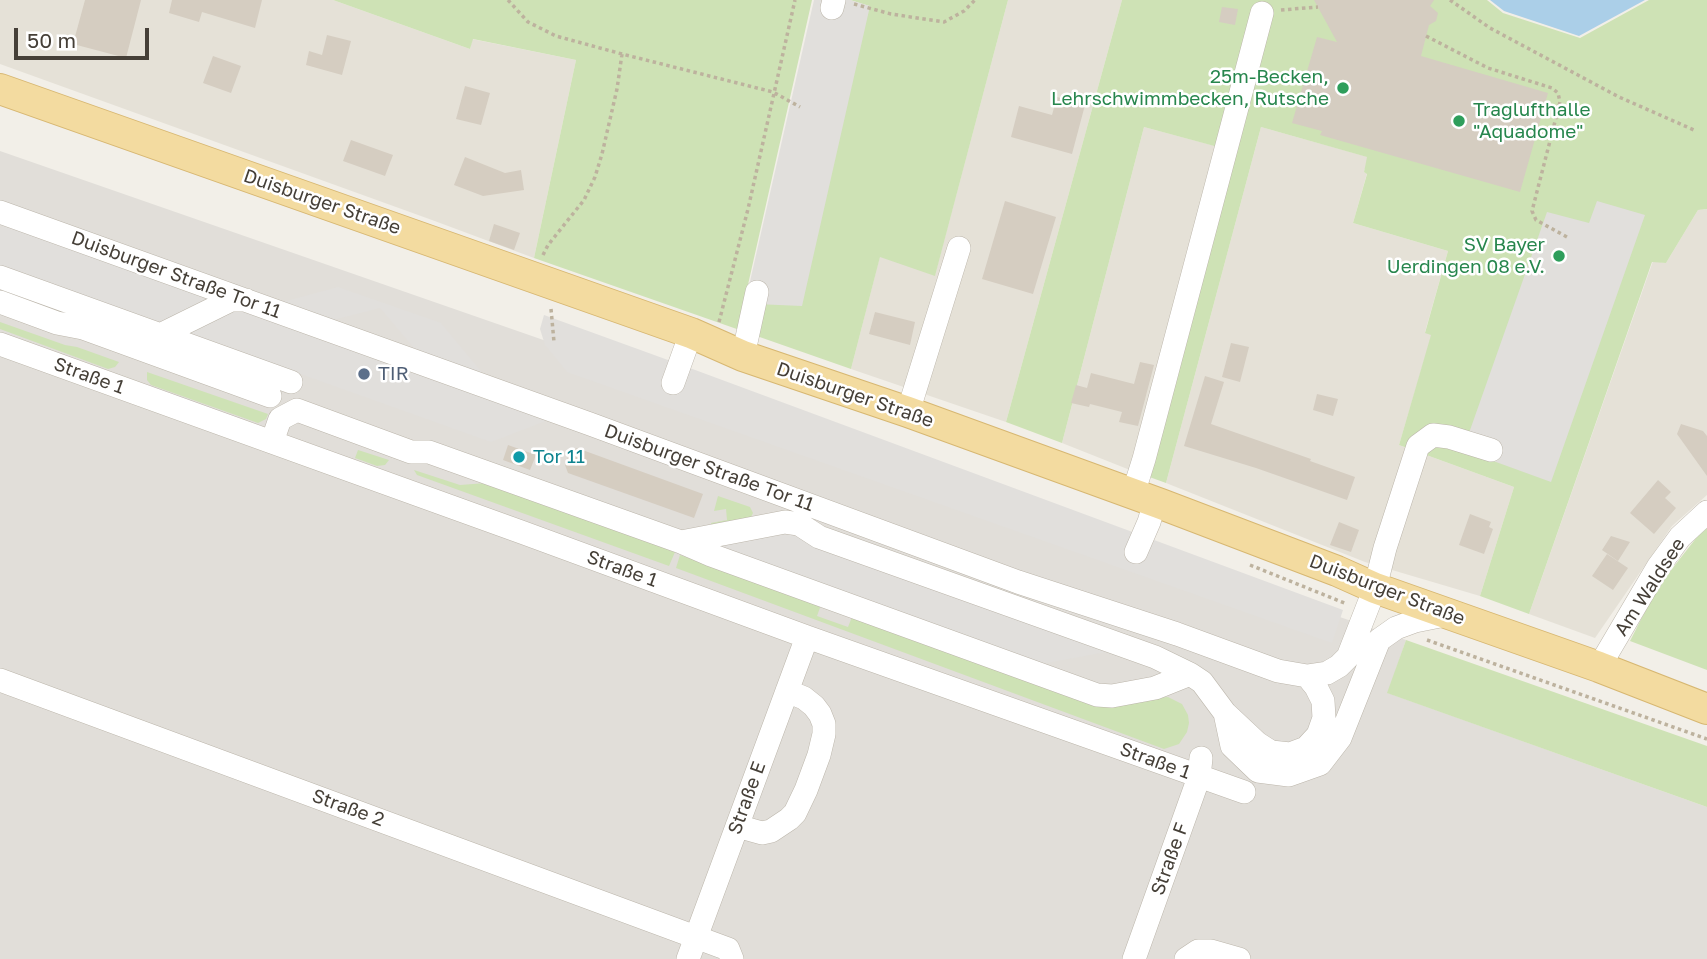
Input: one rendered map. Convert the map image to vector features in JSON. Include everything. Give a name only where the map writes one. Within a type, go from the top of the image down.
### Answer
[{"type":"main road","name":"Duisburger Straße","points":[[0,89],[704,330],[743,356],[908,412],[1144,498],[1375,588],[1600,667],[1707,709]]},
{"type":"street","points":[[1136,552],[1149,522],[1144,498],[1148,446],[1262,13]]},
{"type":"street","name":"Duisburger Straße Tor 11","points":[[0,212],[590,424],[1018,582],[1177,634],[1278,671],[1307,676],[1326,673],[1348,657],[1375,588],[1418,446],[1433,435],[1491,450]]},
{"type":"street","points":[[908,412],[959,248]]},
{"type":"street","points":[[0,277],[291,382]]},
{"type":"street","points":[[743,356],[757,292]]},
{"type":"street","points":[[159,335],[231,300],[246,300]]},
{"type":"street","points":[[0,302],[57,323],[83,328],[270,396]]},
{"type":"street","points":[[673,383],[704,330]]},
{"type":"street","name":"Straße 1","points":[[0,344],[807,637],[1200,767],[1244,792]]},
{"type":"street","points":[[272,442],[280,419],[297,410],[411,452],[429,452],[1097,695],[1112,696],[1155,688],[1190,674]]},
{"type":"street","name":"Am Waldsee","points":[[1600,667],[1658,567],[1680,537],[1707,512]]},
{"type":"street","points":[[681,542],[785,522],[799,524],[818,537],[1154,657],[1190,674],[1202,682],[1225,713],[1257,743],[1271,752],[1290,754],[1307,748],[1318,735],[1324,718],[1323,701],[1307,676]]},
{"type":"street","points":[[1225,713],[1232,746],[1258,771],[1289,775],[1320,764],[1340,738],[1379,640],[1396,628],[1415,621],[1450,614]]},
{"type":"street","name":"Straße E","points":[[692,948],[807,637]]},
{"type":"street","name":"Straße 2","points":[[0,680],[692,948],[728,949],[732,959]]},
{"type":"street","points":[[737,826],[762,833],[771,831],[789,819],[795,813],[815,767],[824,724],[814,706],[804,698],[787,691]]},
{"type":"street","name":"Straße F","points":[[1134,959],[1200,767]]},
{"type":"street","points":[[1186,959],[1198,951],[1211,951],[1240,959]]},
{"type":"path","points":[[508,0],[528,22],[556,36],[773,92],[800,107]]},
{"type":"path","points":[[704,330],[748,209],[795,0]]},
{"type":"path","points":[[839,4],[944,22],[964,11],[975,0]]},
{"type":"path","points":[[1450,0],[1490,28],[1619,97],[1694,130]]},
{"type":"path","points":[[1262,13],[1318,7]]},
{"type":"path","points":[[1426,36],[1488,68],[1552,88],[1558,93],[1560,102],[1532,211],[1536,220],[1567,237]]},
{"type":"path","points":[[539,264],[548,245],[584,200],[595,177],[617,89],[622,54]]},
{"type":"path","points":[[551,307],[554,342]]},
{"type":"shaded area","points":[[0,0],[333,0],[470,49],[472,39],[576,60],[534,258],[0,64]]},
{"type":"shaded area","points":[[814,0],[850,0],[870,6],[802,306],[756,304],[746,299]]},
{"type":"shaded area","points":[[1008,0],[1122,0],[1006,422],[851,369],[880,256],[935,275]]},
{"type":"shaded area","points":[[1144,127],[1219,147],[1130,470],[1062,443]]},
{"type":"shaded area","points":[[1261,127],[1368,157],[1364,172],[1367,173],[1353,223],[1448,251],[1425,332],[1432,334],[1399,445],[1514,487],[1480,596],[1365,562],[1166,483]]},
{"type":"shaded area","points":[[0,151],[1406,640],[1388,693],[1707,807],[1707,959],[0,959]]},
{"type":"shaded area","name":"SV Bayer Uerdingen 08 e.V.","points":[[1597,201],[1645,215],[1551,482],[1463,450],[1547,212],[1589,223]]},
{"type":"shaded area","points":[[1707,209],[1707,495],[1672,526],[1595,638],[1529,614],[1653,261],[1666,263],[1698,210]]},
{"type":"shaded area","points":[[11,225],[201,293],[206,302],[161,323],[0,266],[0,228]]},
{"type":"shaded area","points":[[338,287],[441,323],[486,377],[418,353],[380,308],[329,321],[279,303]]},
{"type":"shaded area","name":"TIR","points":[[240,307],[551,419],[491,442],[186,333]]},
{"type":"shaded area","points":[[544,315],[1343,610],[1332,643],[567,372],[545,345],[540,329]]},
{"type":"shaded area","points":[[787,533],[1117,650],[1036,665],[713,547]]},
{"type":"green space","points":[[333,0],[812,0],[745,298],[869,6],[850,0],[1008,0],[935,276],[880,257],[851,369],[534,258],[576,60],[473,39],[470,49]]},
{"type":"green space","name":"SV Bayer Uerdingen 08 e.V.","points":[[1122,0],[1487,0],[1503,13],[1580,38],[1649,0],[1707,0],[1707,209],[1698,210],[1666,263],[1652,262],[1529,614],[1480,596],[1514,487],[1399,445],[1431,335],[1425,333],[1448,251],[1353,223],[1367,174],[1364,172],[1367,157],[1261,127],[1166,483],[1130,470],[1218,147],[1144,127],[1062,443],[1006,422]]},
{"type":"green space","points":[[0,322],[119,362],[108,369],[0,329]]},
{"type":"green space","points":[[147,372],[268,414],[266,419],[258,423],[151,385],[147,380]]},
{"type":"green space","points":[[358,450],[389,460],[385,465],[377,466],[355,458]]},
{"type":"green space","points":[[414,470],[460,485],[486,483],[675,552],[669,566],[417,475]]},
{"type":"green space","points":[[718,496],[750,507],[753,513],[751,517],[711,525],[727,520],[726,509],[714,511]]},
{"type":"green space","points":[[1707,528],[1707,670],[1630,641],[1657,588]]},
{"type":"green space","points":[[680,555],[821,605],[817,616],[848,627],[852,617],[1092,704],[1168,697],[1182,704],[1188,715],[1187,732],[1179,744],[1164,749],[676,568]]},
{"type":"green space","points":[[1406,640],[1707,746],[1707,807],[1387,693]]},
{"type":"water","points":[[1490,0],[1645,0],[1579,36],[1504,11]]},
{"type":"building","points":[[85,0],[141,0],[126,58],[73,44]]},
{"type":"building","points":[[172,0],[262,0],[255,28],[202,12],[199,22],[169,13]]},
{"type":"building","points":[[1314,0],[1434,0],[1430,6],[1438,13],[1436,21],[1429,25],[1421,56],[1548,93],[1520,192],[1320,135],[1322,131],[1292,123],[1317,37],[1337,42]]},
{"type":"building","points":[[1222,7],[1238,9],[1235,25],[1219,22]]},
{"type":"building","points":[[327,35],[351,41],[342,75],[306,65],[309,51],[322,55]]},
{"type":"building","points":[[213,56],[241,66],[231,93],[203,83]]},
{"type":"building","points":[[465,86],[490,93],[481,125],[456,119]]},
{"type":"building","points":[[1057,97],[1085,105],[1072,154],[1011,137],[1019,106],[1052,115]]},
{"type":"building","points":[[351,140],[393,155],[385,176],[343,161]]},
{"type":"building","points":[[465,157],[505,173],[521,170],[524,190],[483,196],[454,185]]},
{"type":"building","points":[[1005,201],[1056,217],[1033,294],[982,279]]},
{"type":"building","points":[[494,224],[520,233],[514,250],[489,241]]},
{"type":"building","points":[[875,312],[915,322],[910,345],[869,334]]},
{"type":"building","points":[[1231,343],[1249,347],[1240,382],[1222,377]]},
{"type":"building","points":[[1140,362],[1154,365],[1138,426],[1119,422],[1122,412],[1090,404],[1089,407],[1071,403],[1076,385],[1087,388],[1091,373],[1134,384]]},
{"type":"building","points":[[1205,376],[1224,382],[1211,424],[1355,477],[1347,500],[1184,446]]},
{"type":"building","points":[[1317,394],[1338,399],[1333,416],[1313,410]]},
{"type":"building","points":[[1681,424],[1703,431],[1707,436],[1707,476],[1677,434]]},
{"type":"building","name":"Tor 11","points":[[508,445],[536,455],[530,470],[503,460]]},
{"type":"building","name":"Tor 11","points":[[577,448],[703,494],[694,518],[568,473],[565,465],[570,452]]},
{"type":"building","points":[[1658,480],[1671,492],[1665,498],[1676,508],[1654,534],[1630,513]]},
{"type":"building","points":[[1470,514],[1491,522],[1489,527],[1493,529],[1484,554],[1459,545]]},
{"type":"building","points":[[1339,522],[1359,530],[1351,552],[1330,545]]},
{"type":"building","points":[[1611,536],[1630,542],[1618,561],[1602,550]]},
{"type":"building","points":[[1607,554],[1628,568],[1613,590],[1592,576]]},
{"type":"place","name":"25m-Becken, Lehrschwimmbecken, Rutsche","points":[[1343,88]]},
{"type":"place","name":"Traglufthalle \"Aquadome\"","points":[[1459,121]]},
{"type":"place","name":"SV Bayer Uerdingen 08 e.V.","points":[[1559,256]]},
{"type":"place","name":"TIR","points":[[364,374]]},
{"type":"place","name":"Tor 11","points":[[519,457]]}]
